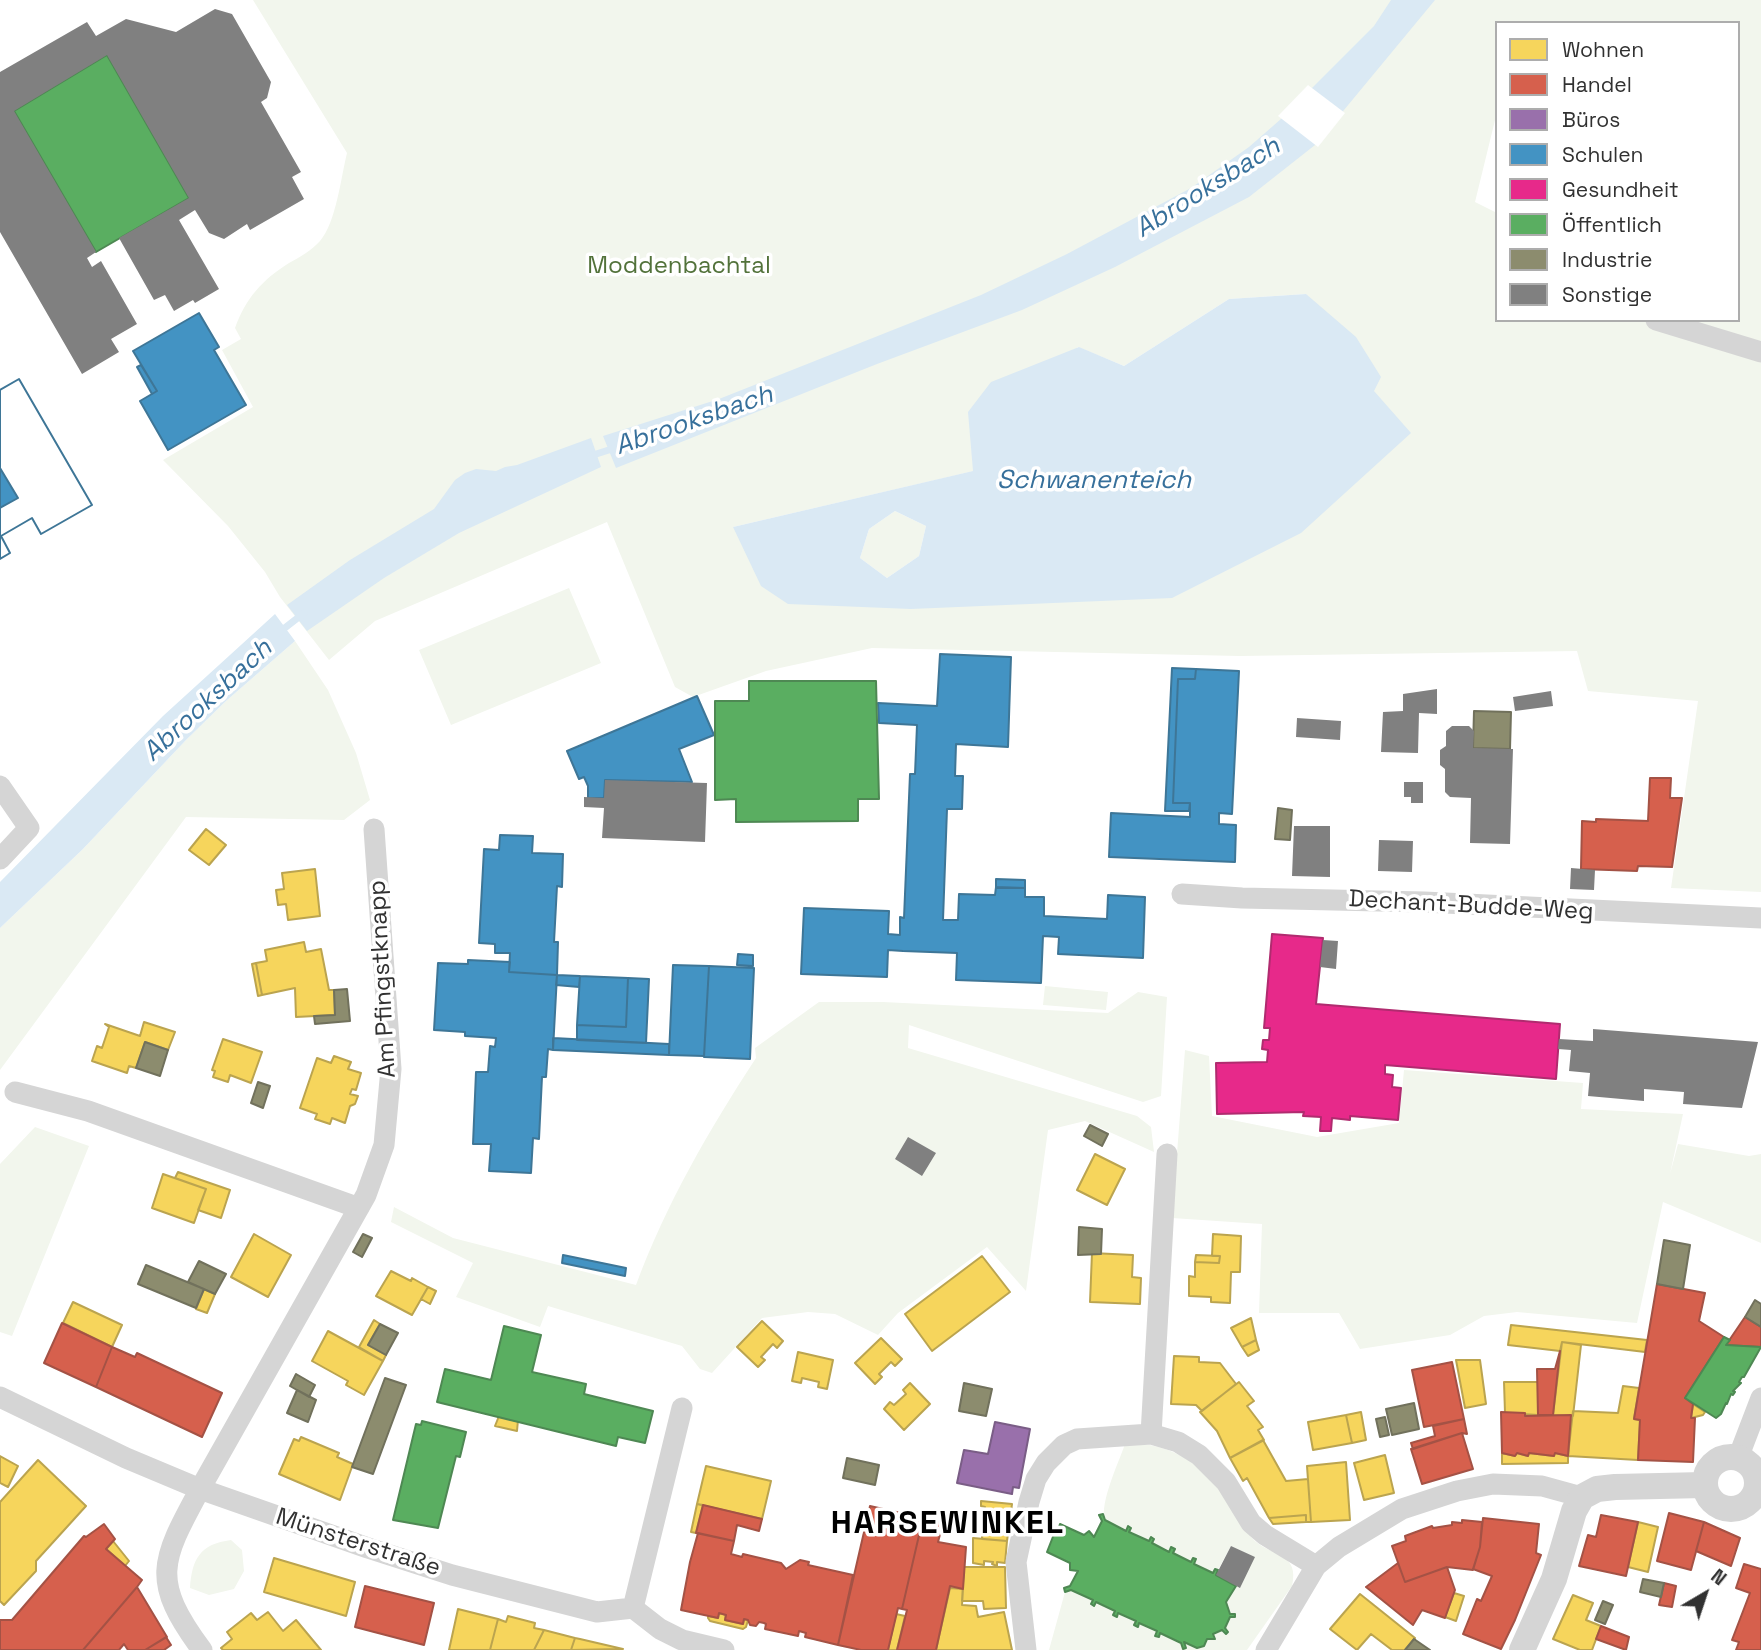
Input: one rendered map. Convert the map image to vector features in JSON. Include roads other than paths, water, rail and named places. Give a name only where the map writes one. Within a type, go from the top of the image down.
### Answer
[{"type":"street","points":[[1663,322],[1761,352]]},
{"type":"street","points":[[0,786],[29,828],[0,859]]},
{"type":"street","name":"Am Pfingstknapp","points":[[202,1650],[180,1621],[167,1588],[165,1572],[169,1553],[200,1489],[366,1195],[384,1145],[391,1069],[374,829]]},
{"type":"street","name":"Dechant-Budde-Weg","points":[[1182,894],[1761,918]]},
{"type":"street","points":[[15,1092],[88,1111],[359,1208]]},
{"type":"street","points":[[1151,1434],[1167,1154]]},
{"type":"street","name":"Münsterstraße","points":[[0,1397],[126,1458],[200,1489],[368,1548],[452,1574],[597,1612],[633,1608]]},
{"type":"street","points":[[1738,1458],[1761,1398]]},
{"type":"street","points":[[682,1408],[633,1608],[681,1645],[724,1650]]},
{"type":"street","points":[[1026,1650],[1016,1562],[1036,1479],[1055,1452],[1077,1439],[1151,1434],[1178,1442],[1199,1455],[1226,1482],[1251,1523],[1265,1535],[1316,1566]]},
{"type":"street","points":[[1721,1458],[1738,1458],[1752,1467],[1757,1483],[1752,1499],[1754,1511],[1723,1509],[1710,1500],[1704,1485],[1708,1469],[1714,1462],[1721,1458]]},
{"type":"street","points":[[1266,1650],[1316,1566],[1339,1547],[1402,1509],[1457,1490],[1493,1484],[1542,1486],[1582,1497]]},
{"type":"street","points":[[1522,1650],[1554,1579],[1574,1511],[1582,1497],[1597,1489],[1615,1487],[1704,1485]]},
{"type":"water","points":[[1391,0],[1435,0],[1315,145],[1249,197],[1115,267],[1022,310],[877,364],[616,468],[603,436],[719,399],[981,295],[1067,254],[1191,188],[1249,147],[1281,119],[1374,26]]},
{"type":"water","name":"Schwanenteich","points":[[1306,294],[1356,337],[1381,377],[1374,391],[1411,433],[1301,533],[1172,598],[911,609],[788,604],[761,586],[733,527],[973,471],[968,412],[991,382],[1079,347],[1124,366],[1229,299]],"holes":[[[895,511],[926,526],[919,556],[887,578],[860,558],[869,529]]]},
{"type":"water","points":[[591,438],[601,467],[459,533],[384,578],[307,631],[287,605],[350,560],[434,509],[455,480],[465,473],[476,469],[496,471]]},
{"type":"water","points":[[275,614],[295,641],[226,701],[83,849],[0,928],[0,882],[163,716]]},
{"type":"waterway","name":"Abrooksbach","points":[[590,456],[615,448]]},
{"type":"waterway","name":"Abrooksbach","points":[[277,634],[304,613]]},
{"type":"district","name":"HARSEWINKEL","points":[[948,1524]]},
{"type":"park label","name":"Moddenbachtal","points":[[679,266]]}]
